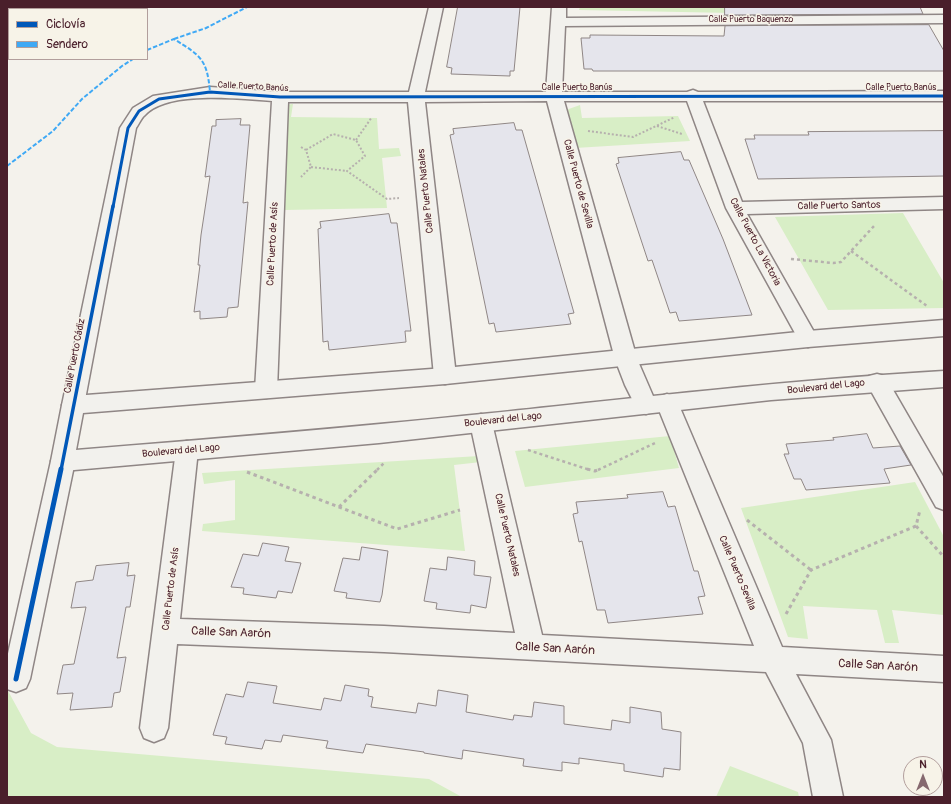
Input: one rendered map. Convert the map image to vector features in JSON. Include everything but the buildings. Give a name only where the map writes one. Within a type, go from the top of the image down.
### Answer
[{"type":"street","name":"Calle Puerto Natales","points":[[436,7],[416,96],[445,376]]},
{"type":"street","name":"Calle Puerto Baquenzo","points":[[558,14],[944,19]]},
{"type":"street","name":"Calle Puerto de Sevilla","points":[[558,14],[554,96],[626,359],[636,385],[656,404]]},
{"type":"street","name":"Calle Puerto Banús","points":[[210,92],[280,97],[693,95],[944,96]]},
{"type":"street","name":"Calle Puerto Cádiz","points":[[16,679],[63,461],[128,128],[139,111],[159,99],[210,92]]},
{"type":"street","name":"Calle Puerto La Victoria","points":[[693,95],[735,208],[808,339]]},
{"type":"street","name":"Calle Puerto de Asís","points":[[266,390],[280,97]]},
{"type":"street","name":"Calle Puerto Santos","points":[[735,208],[944,203]]},
{"type":"street","points":[[73,405],[445,376],[626,359],[808,339],[944,328]]},
{"type":"street","name":"Boulevard del Lago","points":[[63,461],[481,423],[877,382],[944,379]]},
{"type":"street","points":[[877,382],[944,500]]},
{"type":"street","name":"Calle Puerto Sevilla","points":[[656,404],[680,435],[774,661],[817,740],[828,797]]},
{"type":"street","name":"Calle Puerto Natales","points":[[481,423],[532,648]]},
{"type":"street","name":"Calle Puerto de Asís","points":[[154,728],[187,450]]},
{"type":"street","name":"Calle San Aarón","points":[[166,631],[384,639],[944,670]]},
{"type":"path","points":[[356,140],[372,118],[374,110]]},
{"type":"path","points":[[587,131],[633,137],[678,116],[675,112]]},
{"type":"path","points":[[656,126],[687,135]]},
{"type":"path","points":[[306,150],[333,134],[356,140],[364,156],[347,171]]},
{"type":"path","points":[[311,167],[347,171],[387,199],[399,198]]},
{"type":"path","points":[[785,259],[798,258],[833,263],[841,262],[876,224]]},
{"type":"path","points":[[851,251],[930,308]]},
{"type":"path","points":[[528,450],[595,471],[670,436],[680,435]]},
{"type":"path","points":[[339,507],[386,462]]},
{"type":"path","points":[[245,471],[397,529],[460,510]]},
{"type":"path","points":[[916,526],[921,504]]},
{"type":"path","points":[[746,520],[811,570]]},
{"type":"path","points":[[916,526],[944,557]]},
{"type":"path","points":[[782,620],[811,570],[916,526]]},
{"type":"green space","points":[[580,7],[731,7],[733,13],[579,10]]},
{"type":"green space","points":[[293,104],[291,117],[377,118],[379,149],[399,148],[401,156],[382,158],[387,208],[285,210],[283,105]]},
{"type":"green space","points":[[580,105],[582,118],[678,116],[690,141],[575,148],[566,110]]},
{"type":"green space","points":[[903,213],[944,283],[944,308],[828,310],[775,217]]},
{"type":"green space","points":[[670,436],[679,468],[525,487],[515,451]]},
{"type":"green space","points":[[479,456],[481,462],[454,465],[465,551],[202,531],[203,524],[235,520],[235,480],[204,484],[202,473]]},
{"type":"green space","points":[[915,482],[944,537],[944,615],[892,610],[899,643],[885,643],[877,610],[803,606],[808,639],[788,637],[741,508]]},
{"type":"green space","points":[[7,689],[31,733],[57,747],[429,779],[462,797],[7,797]]},
{"type":"green space","points":[[730,766],[798,792],[799,797],[716,797]]},
{"type":"marked path","points":[[174,39],[206,28],[247,7]]},
{"type":"marked path","points":[[148,49],[174,39],[197,54],[205,65],[209,80],[210,92]]},
{"type":"marked path","points":[[7,166],[53,131],[82,99],[131,60]]},
{"type":"cycle path","points":[[16,679],[63,461],[128,128],[139,111],[159,99],[210,92],[280,97],[944,96]]}]
